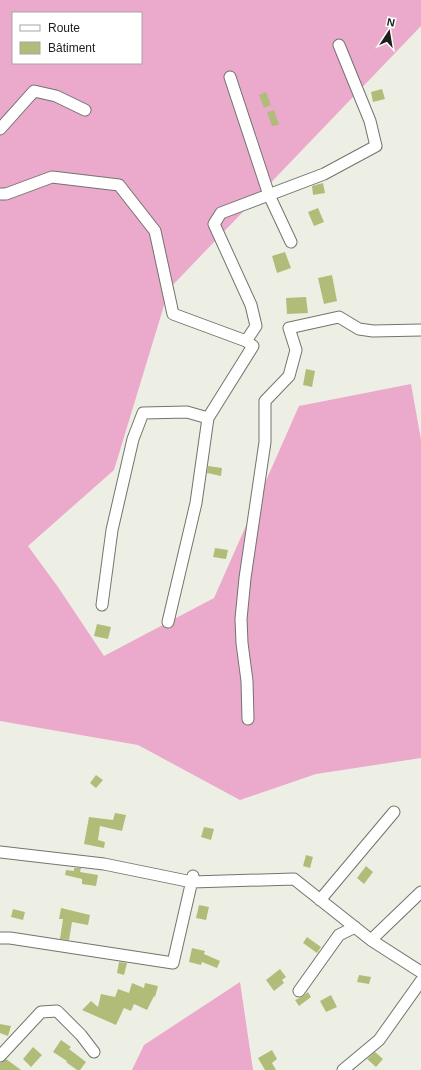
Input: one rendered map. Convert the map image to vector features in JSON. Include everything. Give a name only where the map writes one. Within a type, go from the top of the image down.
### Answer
[{"type":"street","points":[[246,341],[256,326],[251,305],[214,224],[221,214],[324,174],[376,146],[370,121],[339,45]]},
{"type":"street","points":[[230,76],[269,195],[291,242]]},
{"type":"street","points":[[0,129],[34,91],[56,96],[85,110]]},
{"type":"street","points":[[0,194],[6,194],[52,177],[119,185],[155,231],[173,314],[246,341],[253,346],[208,418],[196,502],[168,622]]},
{"type":"street","points":[[248,719],[247,681],[242,643],[242,612],[245,578],[265,442],[265,401],[289,376],[296,350],[289,328],[339,317],[359,329],[373,331],[421,330]]},
{"type":"street","points":[[102,605],[112,530],[133,439],[143,413],[186,412],[208,418]]},
{"type":"street","points":[[320,900],[394,812]]},
{"type":"street","points":[[0,852],[104,864],[192,879],[294,879],[371,940],[421,972]]},
{"type":"street","points":[[0,938],[10,938],[173,963],[192,879]]},
{"type":"street","points":[[371,940],[421,892]]},
{"type":"street","points":[[299,991],[338,935],[355,927]]},
{"type":"street","points":[[343,1070],[378,1040],[421,981]]},
{"type":"street","points":[[0,1056],[41,1012],[57,1011],[81,1035],[94,1052]]},
{"type":"shaded area","points":[[0,0],[421,0],[421,26],[169,289],[114,470],[28,546],[58,587],[104,656],[214,598],[299,406],[411,384],[421,440],[421,758],[316,774],[240,800],[138,745],[0,721]]},
{"type":"shaded area","points":[[240,982],[253,1070],[132,1070],[144,1045]]},
{"type":"building","points":[[382,89],[385,99],[373,102],[371,92]]},
{"type":"building","points":[[266,92],[271,105],[264,108],[259,95]]},
{"type":"building","points":[[274,110],[279,125],[272,126],[267,112]]},
{"type":"building","points":[[323,183],[325,193],[313,195],[312,186]]},
{"type":"building","points":[[318,208],[324,222],[314,226],[308,212]]},
{"type":"building","points":[[285,252],[291,268],[277,273],[272,256]]},
{"type":"building","points":[[332,275],[337,301],[324,304],[318,278]]},
{"type":"building","points":[[306,297],[308,313],[287,314],[286,298]]},
{"type":"building","points":[[306,369],[315,371],[312,387],[303,385]]},
{"type":"building","points":[[208,466],[222,468],[221,476],[207,473]]},
{"type":"building","points":[[215,548],[228,550],[226,559],[213,557]]},
{"type":"building","points":[[97,624],[111,627],[108,639],[94,636]]},
{"type":"building","points":[[96,775],[103,780],[96,788],[90,783]]},
{"type":"building","points":[[115,813],[126,815],[122,831],[100,826],[98,840],[105,842],[104,848],[84,844],[89,817],[113,820]]},
{"type":"building","points":[[204,827],[214,829],[211,840],[201,837]]},
{"type":"building","points":[[306,855],[313,857],[310,868],[303,866]]},
{"type":"building","points":[[366,866],[373,872],[364,884],[357,878]]},
{"type":"building","points":[[74,868],[81,868],[80,872],[98,875],[96,886],[82,884],[82,879],[65,875],[66,870],[74,871]]},
{"type":"building","points":[[199,905],[209,907],[206,920],[196,918]]},
{"type":"building","points":[[61,908],[90,915],[88,925],[72,922],[69,940],[60,939],[63,919],[59,919]]},
{"type":"building","points":[[13,909],[25,912],[23,920],[11,917]]},
{"type":"building","points":[[307,937],[321,947],[317,953],[303,943]]},
{"type":"building","points":[[192,948],[205,951],[204,954],[220,961],[217,968],[202,962],[201,965],[189,962]]},
{"type":"building","points":[[119,962],[127,963],[124,975],[117,973]]},
{"type":"building","points":[[280,969],[286,977],[282,980],[284,983],[274,991],[266,980]]},
{"type":"building","points":[[359,975],[371,977],[369,984],[357,982]]},
{"type":"building","points":[[132,983],[144,988],[145,983],[158,986],[155,997],[154,996],[147,1010],[134,1004],[131,1011],[124,1008],[116,1025],[82,1010],[91,1001],[98,1007],[101,994],[115,997],[118,989],[129,993]]},
{"type":"building","points":[[308,992],[311,997],[299,1006],[295,1000]]},
{"type":"building","points":[[331,995],[337,1007],[326,1012],[320,1001]]},
{"type":"building","points":[[0,1024],[11,1026],[8,1036],[0,1033]]},
{"type":"building","points":[[61,1040],[71,1047],[69,1049],[86,1062],[80,1070],[77,1070],[53,1052]]},
{"type":"building","points":[[33,1047],[42,1055],[31,1067],[23,1059]]},
{"type":"building","points":[[272,1050],[277,1059],[272,1063],[276,1070],[265,1070],[258,1058]]},
{"type":"building","points":[[375,1052],[383,1059],[376,1067],[367,1059]]},
{"type":"building","points":[[6,1059],[21,1070],[0,1070],[0,1063]]}]
